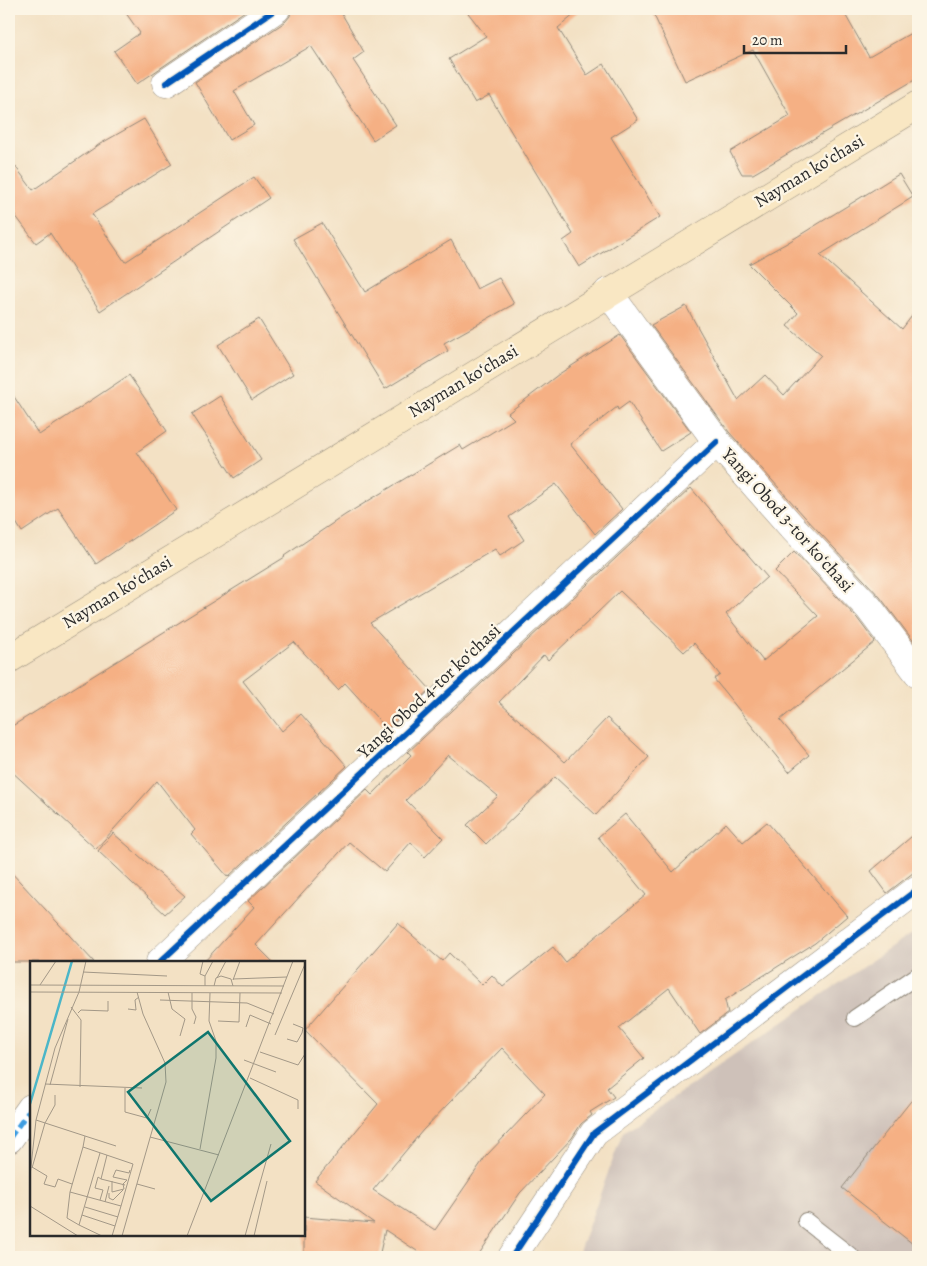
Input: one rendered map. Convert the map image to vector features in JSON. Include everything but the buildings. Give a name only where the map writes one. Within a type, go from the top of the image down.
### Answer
[{"type":"main road","name":"Nayman koʻchasi","points":[[9,659],[608,292],[918,105]]},
{"type":"street","points":[[166,83],[276,9]]},
{"type":"street","name":"Yangi Obod 3-tor koʻchasi","points":[[608,292],[717,442],[792,527],[869,608],[918,673]]},
{"type":"street","name":"Yangi Obod 4-tor koʻchasi","points":[[161,961],[717,442]]},
{"type":"street","points":[[512,1257],[594,1133],[918,889]]},
{"type":"street","points":[[9,1138],[30,1109]]},
{"type":"lane","points":[[855,1018],[918,975]]},
{"type":"lane","points":[[806,1221],[852,1257]]},
{"type":"shaded area","points":[[918,929],[918,1257],[577,1257],[623,1132]]},
{"type":"marked path","points":[[9,1139],[30,1109]]},
{"type":"cycle path","points":[[166,83],[276,9]]},
{"type":"cycle path","points":[[161,961],[717,442]]},
{"type":"cycle path","points":[[512,1257],[594,1133],[918,889]]}]
